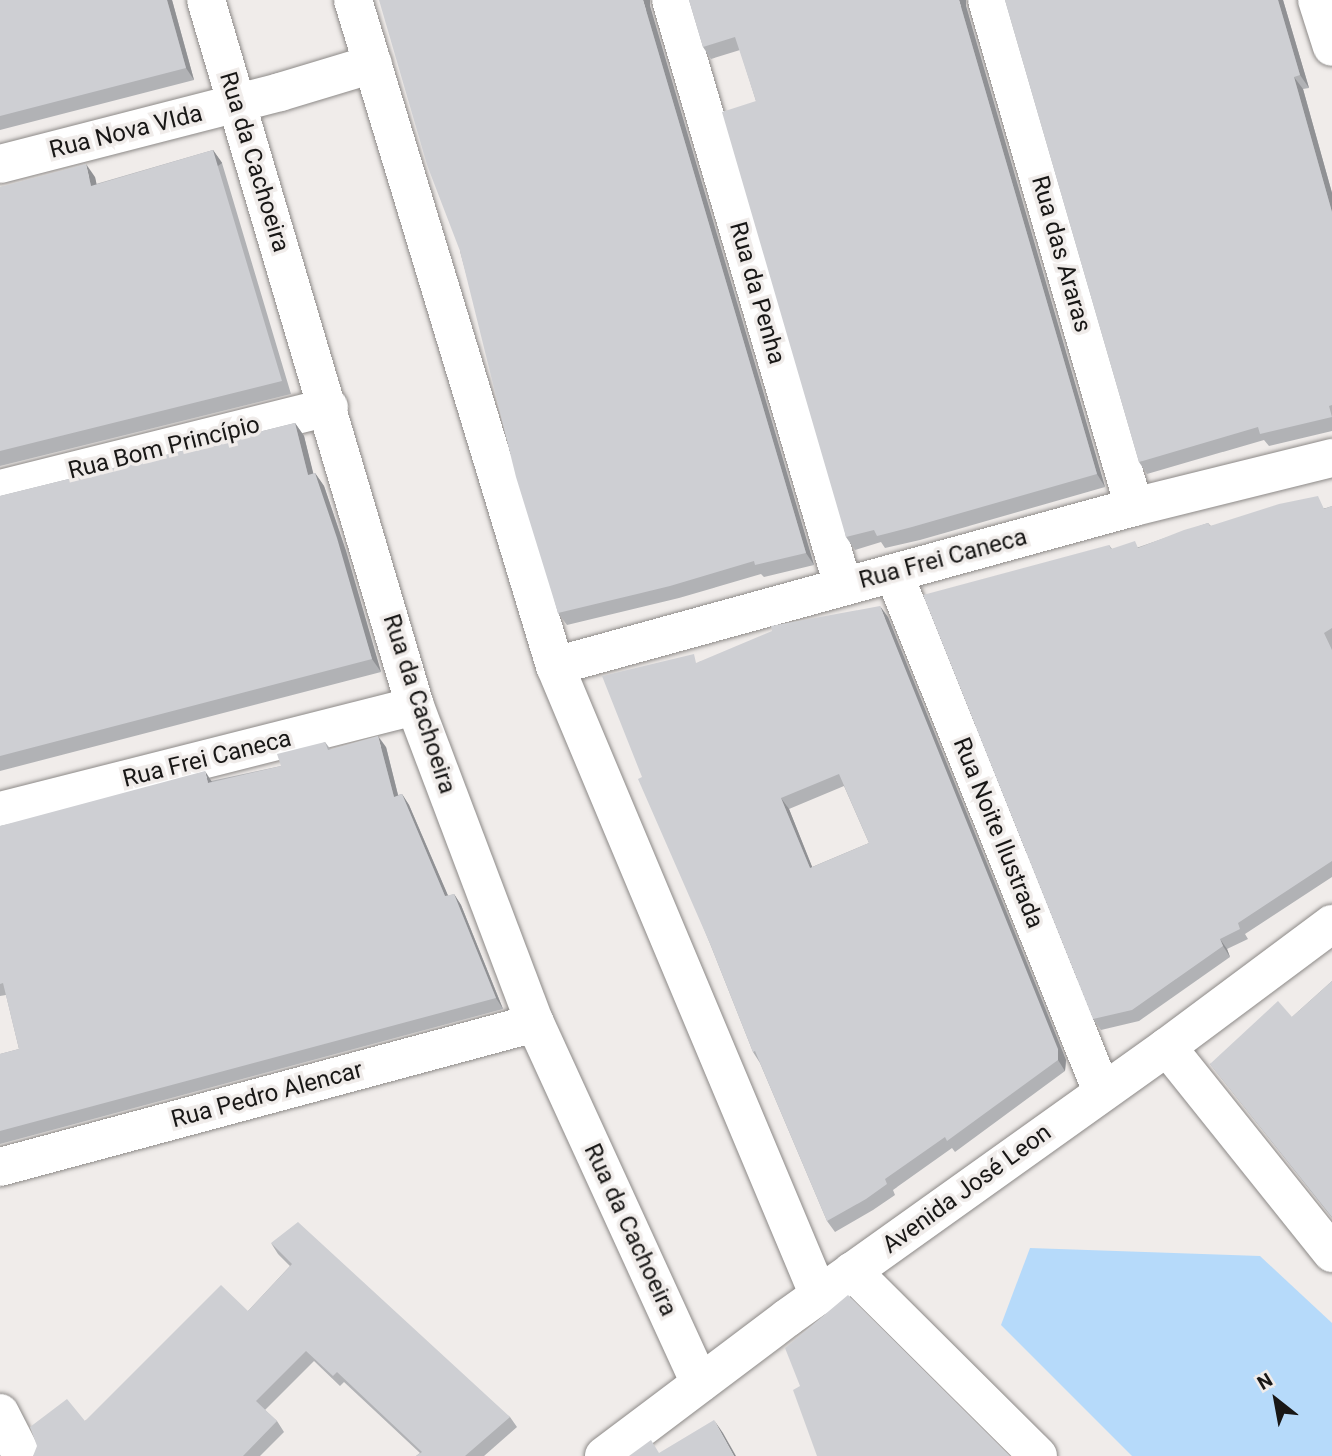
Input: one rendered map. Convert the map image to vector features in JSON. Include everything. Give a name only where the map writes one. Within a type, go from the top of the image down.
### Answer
[{"type":"street","name":"Rua da Cachoeira","points":[[206,0],[415,706],[535,1023],[713,1373]]},
{"type":"street","points":[[353,0],[364,67],[555,666],[819,1296]]},
{"type":"street","name":"Rua da Penha","points":[[671,0],[843,586]]},
{"type":"street","name":"Rua das Araras","points":[[987,0],[1134,508]]},
{"type":"street","points":[[1317,0],[1332,47]]},
{"type":"street","name":"Rua Nova VIda","points":[[0,164],[235,104],[364,67]]},
{"type":"street","name":"Rua Bom Princípio","points":[[0,489],[328,407]]},
{"type":"street","name":"Rua Frei Caneca","points":[[555,666],[1134,508],[1332,458]]},
{"type":"street","name":"Rua Noite Ilustrada","points":[[894,574],[1102,1092]]},
{"type":"street","name":"Rua Frei Caneca","points":[[0,811],[415,706]]},
{"type":"street","name":"Avenida José Leon","points":[[604,1456],[787,1318],[1167,1047],[1332,924]]},
{"type":"street","name":"Rua Pedro Alencar","points":[[0,1167],[535,1023]]},
{"type":"street","points":[[1167,1047],[1332,1253]]},
{"type":"street","points":[[852,1271],[1038,1456]]},
{"type":"street","points":[[0,1413],[22,1456]]},
{"type":"water","points":[[1030,1248],[1260,1256],[1332,1323],[1332,1456],[1132,1456],[1001,1325]]},
{"type":"building","points":[[0,0],[167,0],[186,68],[0,116]]},
{"type":"building","points":[[379,0],[643,0],[806,553],[755,565],[754,561],[670,586],[558,613],[516,477],[460,251],[427,165]]},
{"type":"building","points":[[689,0],[959,0],[1097,474],[877,536],[874,530],[846,537],[722,112],[756,101],[735,37],[703,47]]},
{"type":"building","points":[[1005,0],[1278,0],[1300,75],[1294,77],[1332,212],[1332,405],[1329,406],[1332,417],[1260,434],[1258,427],[1139,462]]},
{"type":"building","points":[[213,150],[282,381],[0,451],[0,187],[86,164],[91,186]]},
{"type":"building","points":[[295,423],[308,475],[315,473],[337,538],[372,659],[0,756],[0,496]]},
{"type":"building","points":[[1318,496],[1324,509],[1332,506],[1332,628],[1324,633],[1332,650],[1332,861],[1238,923],[1240,929],[1220,939],[1223,946],[1132,1010],[1093,1019],[923,595],[1109,545],[1111,549],[1135,541],[1138,548],[1208,523],[1210,526],[1279,504]]},
{"type":"building","points":[[880,606],[1058,1049],[1058,1060],[947,1141],[945,1137],[885,1179],[887,1184],[866,1199],[827,1221],[638,779],[642,777],[602,676],[694,654],[696,663],[772,631],[771,626]],"holes":[[[839,774],[869,843],[810,868],[781,798]]]},
{"type":"building","points":[[378,736],[394,797],[402,794],[445,896],[454,894],[496,998],[0,1131],[0,1054],[19,1049],[3,983],[0,984],[0,826],[205,771],[208,783],[281,766],[277,754],[325,742],[328,750]]},
{"type":"building","points":[[1332,981],[1332,1217],[1210,1064],[1278,1001],[1292,1017]]},
{"type":"building","points":[[298,1222],[510,1417],[465,1456],[416,1456],[422,1452],[337,1372],[333,1376],[306,1351],[256,1401],[277,1421],[243,1456],[33,1456],[37,1446],[30,1427],[67,1399],[85,1421],[221,1285],[248,1311],[292,1264],[271,1243]]},
{"type":"building","points":[[848,1295],[1010,1456],[817,1456],[793,1390],[800,1386],[785,1348]]},
{"type":"building","points":[[714,1420],[734,1456],[629,1456],[651,1440],[659,1453]]}]
